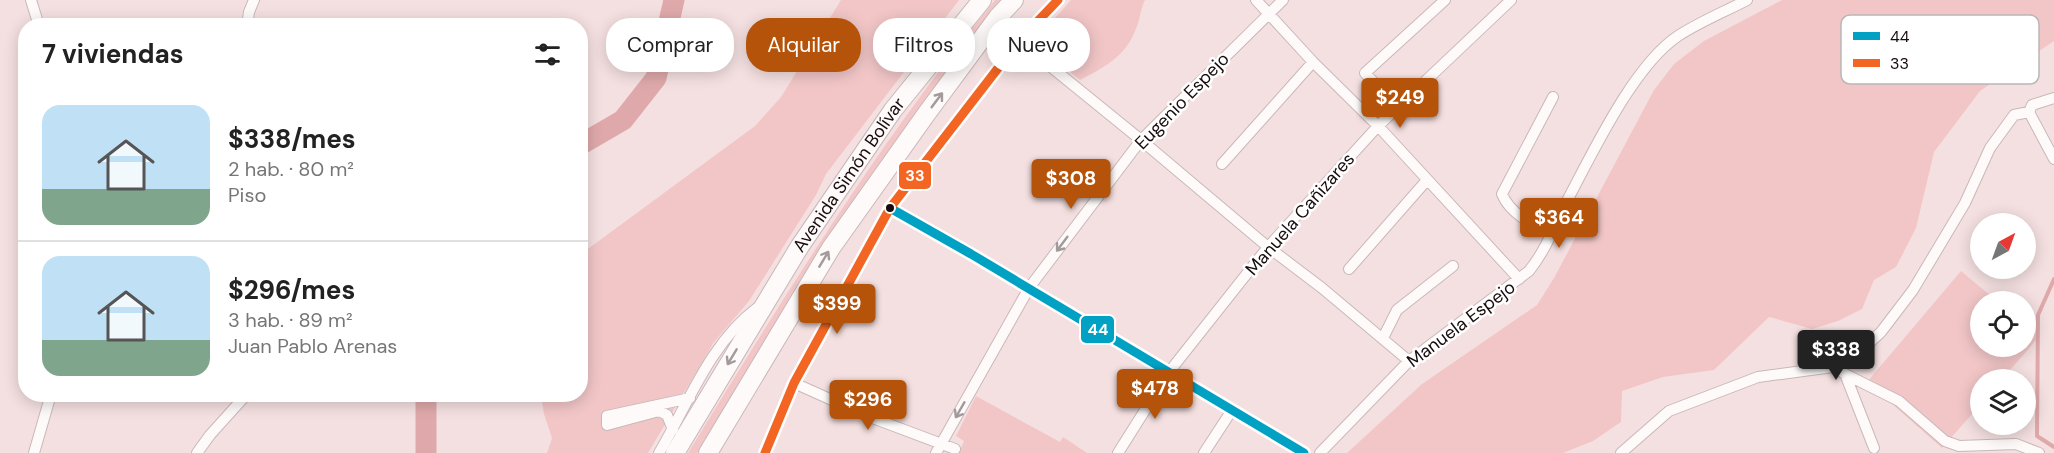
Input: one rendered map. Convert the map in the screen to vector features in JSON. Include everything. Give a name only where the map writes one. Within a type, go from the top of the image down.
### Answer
[{"type":"highway","name":"Avenida Simón Bolívar","points":[[675,453],[800,246],[893,110],[982,0]]},
{"type":"highway","name":"Avenida Simón Bolívar","points":[[708,453],[837,239],[934,103],[998,17],[1014,0]]},
{"type":"street","points":[[31,0],[37,18]]},
{"type":"street","points":[[248,18],[254,0]]},
{"type":"street","points":[[1041,18],[1058,0]]},
{"type":"street","points":[[1256,0],[1313,62],[1378,126],[1519,279]]},
{"type":"street","name":"Eugenio Espejo","points":[[938,448],[1029,288],[1141,140],[1283,0]]},
{"type":"street","points":[[1398,108],[1365,73],[1445,0]]},
{"type":"street","name":"Manuela Cañizares","points":[[1118,453],[1169,372],[1268,247],[1378,126],[1511,0]]},
{"type":"street","name":"Manuela Espejo","points":[[1320,453],[1409,361],[1519,279],[1539,259],[1551,232],[1608,127],[1634,83],[1653,59],[1677,37],[1747,0]]},
{"type":"street","points":[[1222,164],[1313,62]]},
{"type":"street","points":[[765,453],[794,383],[890,208],[995,72]]},
{"type":"street","points":[[1057,72],[1409,361]]},
{"type":"street","points":[[1551,232],[1512,211],[1505,203],[1502,194],[1553,97]]},
{"type":"street","points":[[2029,112],[2032,105],[2054,98]]},
{"type":"street","points":[[2029,112],[2054,159]]},
{"type":"street","points":[[1622,453],[1669,411],[1758,377],[1833,367],[1860,351],[1881,332],[1913,290],[1965,202],[1990,148],[2014,115],[2029,112]]},
{"type":"street","points":[[1348,269],[1427,180]]},
{"type":"street","points":[[890,208],[1029,288],[1304,453]]},
{"type":"street","points":[[1383,338],[1397,310],[1453,266]]},
{"type":"street","points":[[659,453],[731,332],[739,322],[765,303]]},
{"type":"street","points":[[1833,367],[1899,401],[1945,441],[1952,444],[1959,446],[2016,444],[2039,453]]},
{"type":"street","points":[[1845,374],[1874,447]]},
{"type":"street","points":[[794,383],[938,448],[955,449]]},
{"type":"street","points":[[673,430],[666,415],[659,411],[607,425],[606,416],[690,398]]},
{"type":"street","points":[[34,453],[49,402]]},
{"type":"street","points":[[197,453],[240,402]]},
{"type":"street","points":[[1204,453],[1232,410]]},
{"type":"shaded area","points":[[841,0],[959,0],[945,18],[873,18],[873,72],[904,72],[826,174],[816,195],[749,301],[714,342],[648,453],[547,453],[552,438],[542,402],[588,402],[588,249],[755,126],[781,97],[796,72],[861,72],[861,18],[830,18]]},
{"type":"shaded area","points":[[995,0],[1003,0],[975,36],[975,25]]},
{"type":"shaded area","points":[[1071,0],[1145,0],[1137,27],[1125,48],[1105,66],[1080,80],[1070,72],[1090,72],[1090,18],[1055,18]]},
{"type":"shaded area","points":[[1782,0],[2054,0],[2054,41],[2039,51],[2039,15],[1841,15],[1841,84],[1990,84],[1980,91],[1934,152],[1916,228],[1896,267],[1874,280],[1862,309],[1838,321],[1812,329],[1769,317],[1714,370],[1663,377],[1622,391],[1621,422],[1593,441],[1563,453],[1347,453],[1422,384],[1537,305],[1554,278],[1654,90],[1674,64],[1704,41]]},
{"type":"shaded area","points":[[939,72],[947,72],[849,207],[697,453],[688,453],[834,221]]},
{"type":"shaded area","points":[[1961,271],[1985,291],[1970,291],[1970,357],[2021,357],[2011,369],[1970,369],[1970,416],[1942,448],[1867,382]]},
{"type":"shaded area","points":[[976,396],[1060,442],[1063,437],[1087,453],[959,453],[964,441],[956,436]]},
{"type":"waterway","points":[[588,140],[623,120],[656,78],[674,0]]},
{"type":"waterway","points":[[2054,279],[2038,315],[2037,436],[2054,447]]},
{"type":"waterway","points":[[426,402],[426,453]]},
{"type":"transit line","name":"33","points":[[765,453],[794,383],[890,208],[1019,41],[1058,0]]},
{"type":"transit line","name":"44","points":[[890,208],[1304,453]]}]
